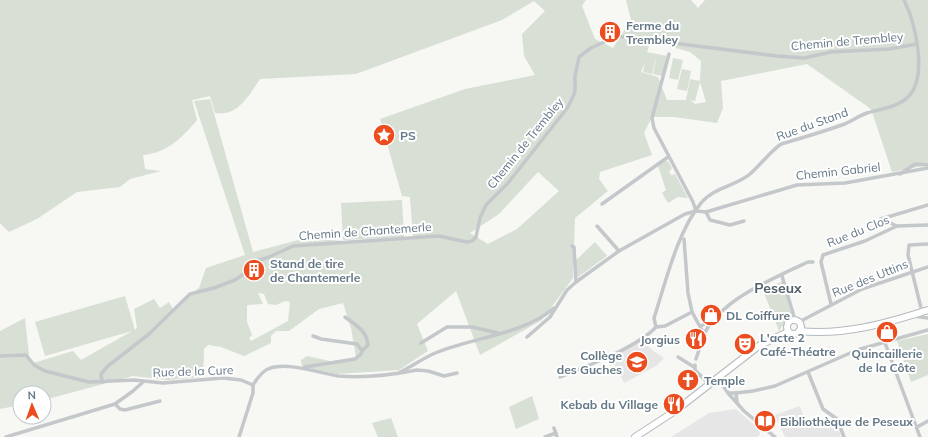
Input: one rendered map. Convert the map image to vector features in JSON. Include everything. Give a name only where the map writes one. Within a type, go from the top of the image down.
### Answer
[{"type":"main road","points":[[635,437],[666,418],[764,342],[788,332],[794,334],[800,331],[814,332],[868,327],[925,311]]},
{"type":"main road","points":[[788,332],[786,327],[788,323],[797,321],[801,327],[800,331]]},
{"type":"street","name":"Rue du Stand","points":[[656,327],[654,318],[682,234],[701,203],[711,194],[750,174],[773,150],[781,144],[843,125],[867,113],[891,107],[909,97],[917,77],[917,44],[908,8],[904,0]]},
{"type":"street","name":"Chemin de Trembley","points":[[467,242],[476,237],[480,218],[486,205],[508,182],[568,108],[575,92],[575,76],[579,57],[584,52],[606,40],[617,36],[804,58],[831,52],[889,49],[917,44]]},
{"type":"street","points":[[527,337],[550,317],[567,290],[576,282],[619,251],[685,214],[696,211],[693,202],[654,128],[652,118],[669,54]]},
{"type":"street","points":[[602,204],[668,157]]},
{"type":"street","points":[[899,174],[915,164],[928,165]]},
{"type":"street","name":"Chemin Gabriel","points":[[696,211],[706,212],[797,185],[808,183],[845,183],[928,168]]},
{"type":"street","points":[[897,226],[881,219],[928,205]]},
{"type":"street","points":[[706,212],[710,220],[730,225],[744,221]]},
{"type":"street","points":[[597,226],[619,251]]},
{"type":"street","name":"Rue du Clos","points":[[831,304],[821,262],[823,255],[865,241],[897,226],[928,226]]},
{"type":"street","name":"Chemin de Chantemerle","points":[[102,382],[101,374],[108,366],[149,334],[190,294],[214,288],[236,280],[245,273],[247,264],[269,257],[293,246],[439,236],[467,242]]},
{"type":"street","points":[[684,239],[688,293],[692,312],[704,334]]},
{"type":"street","points":[[925,311],[908,255],[909,245],[928,244]]},
{"type":"street","points":[[572,246],[574,247],[576,282]]},
{"type":"street","points":[[700,326],[711,321],[737,299],[774,278],[782,276],[808,262],[813,262]]},
{"type":"street","name":"Rue des Uttins","points":[[797,321],[862,289],[928,267]]},
{"type":"street","points":[[782,276],[797,321]]},
{"type":"street","points":[[400,373],[433,354],[542,318],[557,306]]},
{"type":"street","points":[[560,377],[623,349],[656,327],[665,326],[692,312]]},
{"type":"street","points":[[910,316],[928,318]]},
{"type":"street","points":[[239,437],[253,393],[254,385],[261,374],[268,369],[298,368],[356,359],[361,354],[368,345],[367,338],[362,330],[345,317]]},
{"type":"street","points":[[696,359],[704,334],[711,321]]},
{"type":"street","points":[[421,343],[447,327],[472,327],[499,333]]},
{"type":"street","points":[[728,393],[764,389],[808,372],[818,366],[857,350],[928,330]]},
{"type":"street","points":[[313,336],[321,339],[357,344],[362,351]]},
{"type":"street","points":[[885,343],[920,437]]},
{"type":"street","name":"Rue de la Cure","points":[[0,356],[26,354],[34,365],[45,371],[89,382],[134,380],[163,383],[234,378],[254,385]]},
{"type":"street","points":[[678,357],[694,366],[695,370],[709,384]]},
{"type":"street","points":[[298,368],[351,376],[428,371],[444,376],[457,373]]},
{"type":"street","points":[[808,372],[823,409],[830,416],[836,419],[844,437]]},
{"type":"street","points":[[717,378],[744,411],[775,437]]},
{"type":"street","points":[[6,437],[115,404],[133,391],[142,382]]},
{"type":"street","points":[[736,392],[737,402]]},
{"type":"street","points":[[115,404],[120,409],[125,410],[160,401]]},
{"type":"street","points":[[917,427],[928,421]]},
{"type":"street","points":[[545,437],[557,435],[554,428]]},
{"type":"street","points":[[766,437],[769,432]]},
{"type":"shaded area","points":[[0,0],[586,0],[582,6],[595,39],[613,48],[631,20],[626,0],[691,0],[698,8],[705,0],[928,0],[928,165],[892,172],[871,109],[807,64],[721,81],[723,108],[717,123],[674,117],[652,117],[644,133],[652,155],[600,172],[599,179],[608,191],[575,218],[573,278],[542,320],[480,355],[456,291],[417,324],[428,351],[399,370],[337,374],[302,367],[301,360],[307,356],[334,362],[356,357],[351,328],[343,303],[319,309],[289,331],[276,331],[271,336],[271,343],[244,356],[221,347],[208,345],[204,349],[203,377],[167,380],[133,376],[52,398],[52,385],[12,385],[12,407],[0,409],[0,331],[25,318],[30,364],[73,351],[81,360],[132,331],[45,356],[35,322],[125,296],[135,330],[137,328],[134,309],[154,299],[160,308],[169,302],[173,309],[199,288],[206,268],[245,255],[194,101],[210,99],[253,252],[306,238],[343,241],[413,237],[410,197],[402,196],[380,119],[465,89],[535,75],[524,56],[522,34],[545,11],[534,1],[502,20],[356,74],[260,79],[242,104],[230,112],[215,113],[210,96],[192,100],[197,120],[192,126],[167,148],[152,154],[143,155],[145,169],[161,171],[130,179],[120,187],[77,192],[37,219],[9,232],[0,223]],"holes":[[[661,44],[690,52],[701,61],[700,81],[690,79],[686,100],[667,100],[658,77],[641,72],[645,62],[643,72],[652,74],[657,54],[647,52],[649,46]],[[700,82],[706,102],[695,104],[690,100],[695,101]],[[538,172],[559,191],[517,229],[488,244],[470,233],[499,214]],[[258,293],[264,294],[268,304],[276,305],[285,301],[290,302],[288,321],[251,341],[249,338],[252,335],[247,322],[247,305],[263,304]]]},
{"type":"shaded area","points":[[657,54],[667,56],[662,76],[653,74]]},
{"type":"shaded area","points":[[673,58],[683,60],[678,80],[669,78]]},
{"type":"shaded area","points":[[682,69],[691,71],[687,91],[677,89]]},
{"type":"shaded area","points":[[665,161],[668,161],[672,168],[669,172],[671,175],[675,174],[688,198],[678,197],[668,203],[662,193],[666,190],[658,166]]},
{"type":"shaded area","points":[[402,200],[404,237],[343,240],[341,203]]},
{"type":"shaded area","points":[[595,242],[607,256],[578,277],[574,262]]},
{"type":"shaded area","points":[[783,281],[791,313],[779,331],[763,290]]},
{"type":"shaded area","points":[[928,334],[928,375],[911,382],[897,341]]},
{"type":"shaded area","name":"Collège des Guches","points":[[643,341],[652,350],[664,358],[656,366],[624,383],[611,357]]},
{"type":"shaded area","points":[[532,396],[539,419],[516,429],[509,407]]},
{"type":"shaded area","points":[[800,406],[807,427],[832,419],[835,420],[841,437],[785,437],[775,415]]},
{"type":"shaded area","points":[[736,409],[759,429],[760,434],[758,437],[671,437],[709,413]]},
{"type":"shaded area","points":[[391,418],[398,437],[378,437],[372,423]]},
{"type":"place","name":"Ferme du Trembley","points":[[610,32]]},
{"type":"place","name":"PS","points":[[384,135]]},
{"type":"place","name":"Stand de tire de Chantemerle","points":[[254,270]]},
{"type":"place","name":"DL Coiffure","points":[[711,315]]},
{"type":"place","name":"Quincaillerie de la Côte","points":[[887,332]]},
{"type":"place","name":"Jorgius","points":[[696,339]]},
{"type":"place","name":"L'acte 2 Café-Théatre","points":[[745,344]]},
{"type":"place","name":"Collège des Guches","points":[[637,362]]},
{"type":"place","name":"Temple","points":[[688,380]]},
{"type":"place","name":"Kebab du Village","points":[[674,404]]},
{"type":"place","name":"Bibliothèque de Peseux","points":[[765,421]]},
{"type":"district","name":"Peseux","points":[[778,288]]}]
